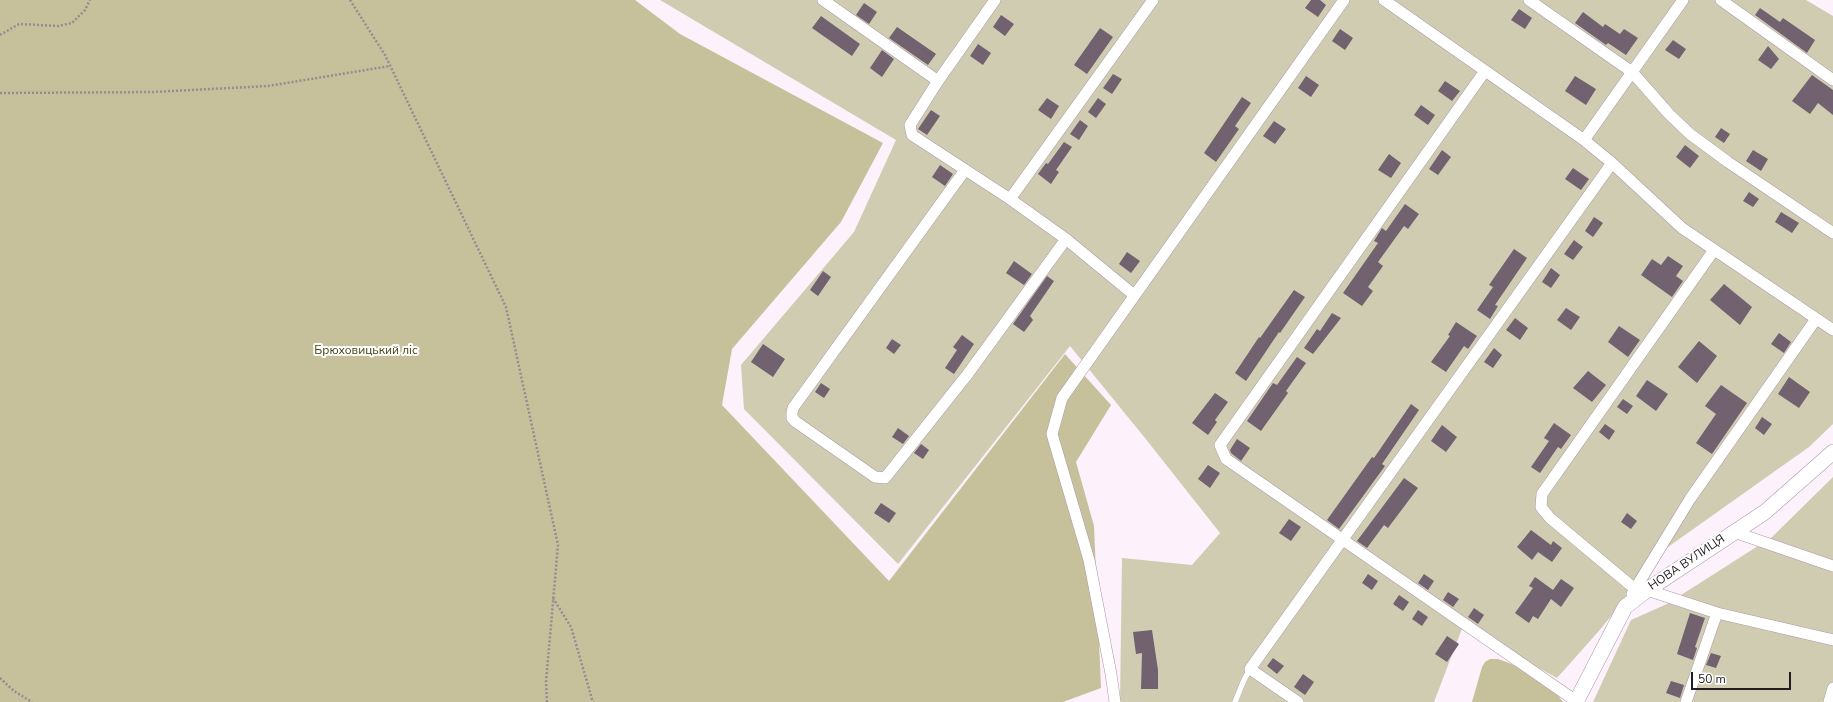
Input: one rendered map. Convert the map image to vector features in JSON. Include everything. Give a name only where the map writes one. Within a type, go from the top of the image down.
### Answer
[{"type":"street","points":[[823,0],[938,81]]},
{"type":"street","points":[[994,0],[938,81],[910,125],[912,135],[1010,199],[1066,239],[1134,295]]},
{"type":"street","points":[[1010,199],[1153,0]]},
{"type":"street","points":[[1115,702],[1089,560],[1052,434],[1062,398],[1344,0]]},
{"type":"street","points":[[1384,0],[1584,140],[1612,162],[1682,228],[1833,330]]},
{"type":"street","points":[[1529,0],[1632,72],[1669,114],[1690,134],[1728,162],[1833,233]]},
{"type":"street","points":[[1584,140],[1683,0]]},
{"type":"street","points":[[1721,0],[1833,80]]},
{"type":"street","points":[[1486,71],[1220,445],[1226,459],[1576,702]]},
{"type":"street","points":[[1298,702],[1250,669],[1612,162]]},
{"type":"street","points":[[965,170],[793,408],[792,418],[875,477],[885,478],[889,475],[967,375],[1066,239]]},
{"type":"street","points":[[1714,250],[1542,494],[1541,507],[1550,518],[1641,589],[1717,613],[1833,640]]},
{"type":"street","points":[[1641,589],[1690,499],[1816,319]]},
{"type":"street","name":"НОВА ВУЛИЦЯ","points":[[1576,702],[1625,607],[1641,589],[1765,512],[1833,452]]},
{"type":"street","points":[[1734,532],[1833,566]]},
{"type":"street","points":[[1686,702],[1717,613]]},
{"type":"street","points":[[1829,702],[1833,688]]},
{"type":"lane","points":[[1235,702],[1250,669]]},
{"type":"path","points":[[0,34],[19,24],[58,26],[72,23],[85,10],[90,0]]},
{"type":"path","points":[[350,0],[390,66],[506,307],[558,545],[549,638],[546,682],[547,702]]},
{"type":"path","points":[[0,93],[153,92],[268,86],[390,66]]},
{"type":"path","points":[[553,597],[571,627],[594,702]]},
{"type":"path","points":[[0,678],[14,691],[32,702]]},
{"type":"shaded area","points":[[660,0],[1806,0],[1833,16],[1833,424],[1809,447],[1668,547],[1598,632],[1557,678],[1463,626],[1434,702],[1120,702],[1122,558],[1192,565],[1220,533],[1070,346],[898,564],[744,409],[741,365],[854,232],[896,140]]},
{"type":"shaded area","points":[[1833,477],[1833,702],[1593,702],[1631,620],[1667,604],[1772,537]]},
{"type":"green space","name":"Брюховицький ліс","points":[[0,0],[635,0],[680,34],[883,143],[841,222],[732,349],[722,405],[889,581],[1065,354],[1111,405],[1076,462],[1094,526],[1101,688],[1063,702],[0,702]]},
{"type":"green space","points":[[1490,659],[1498,659],[1526,671],[1554,690],[1563,702],[1472,702],[1482,667],[1485,662]]},
{"type":"building","points":[[1311,0],[1320,0],[1326,5],[1318,17],[1305,8]]},
{"type":"building","points":[[864,3],[877,12],[869,24],[856,15]]},
{"type":"building","points":[[1760,8],[1780,22],[1783,18],[1815,40],[1807,53],[1755,15]]},
{"type":"building","points":[[1519,9],[1532,18],[1525,29],[1511,20]]},
{"type":"building","points":[[1583,12],[1603,27],[1605,24],[1620,34],[1624,29],[1638,38],[1626,55],[1608,43],[1606,45],[1575,23]]},
{"type":"building","points":[[1001,15],[1014,24],[1005,36],[993,27]]},
{"type":"building","points":[[821,16],[860,44],[852,56],[812,28]]},
{"type":"building","points":[[897,27],[936,54],[928,65],[889,38]]},
{"type":"building","points":[[1100,28],[1113,37],[1087,74],[1074,65]]},
{"type":"building","points":[[1340,29],[1353,38],[1345,50],[1332,41]]},
{"type":"building","points":[[1673,40],[1686,49],[1679,59],[1665,50]]},
{"type":"building","points":[[978,44],[991,53],[983,65],[970,56]]},
{"type":"building","points":[[1768,46],[1779,59],[1771,69],[1758,60]]},
{"type":"building","points":[[882,50],[894,59],[882,77],[870,68]]},
{"type":"building","points":[[1113,74],[1122,79],[1112,94],[1103,88]]},
{"type":"building","points":[[1812,75],[1833,90],[1833,115],[1818,103],[1810,114],[1792,101]]},
{"type":"building","points":[[1306,76],[1319,85],[1311,97],[1298,88]]},
{"type":"building","points":[[1575,76],[1596,89],[1586,105],[1565,91]]},
{"type":"building","points":[[1445,81],[1460,91],[1452,101],[1438,91]]},
{"type":"building","points":[[1242,97],[1251,103],[1235,126],[1239,129],[1216,162],[1204,153]]},
{"type":"building","points":[[1047,98],[1059,106],[1051,119],[1038,110]]},
{"type":"building","points":[[1098,98],[1106,104],[1096,118],[1088,112]]},
{"type":"building","points":[[1421,105],[1435,115],[1428,125],[1414,115]]},
{"type":"building","points":[[931,110],[940,116],[927,135],[918,129]]},
{"type":"building","points":[[1080,120],[1088,126],[1079,140],[1070,134]]},
{"type":"building","points":[[1274,121],[1286,129],[1275,144],[1263,136]]},
{"type":"building","points":[[1721,128],[1730,134],[1724,143],[1715,137]]},
{"type":"building","points":[[1064,142],[1072,147],[1056,170],[1059,172],[1051,184],[1038,174],[1046,163],[1048,164]]},
{"type":"building","points":[[1685,145],[1699,156],[1690,168],[1676,157]]},
{"type":"building","points":[[1442,150],[1451,157],[1438,175],[1429,169]]},
{"type":"building","points":[[1753,150],[1768,159],[1761,171],[1746,161]]},
{"type":"building","points":[[1389,154],[1401,163],[1391,178],[1378,170]]},
{"type":"building","points":[[940,165],[953,174],[945,186],[932,177]]},
{"type":"building","points":[[1573,168],[1589,179],[1581,190],[1565,179]]},
{"type":"building","points":[[1749,192],[1759,199],[1753,207],[1743,201]]},
{"type":"building","points":[[1405,204],[1419,214],[1408,229],[1404,226],[1378,262],[1383,266],[1368,287],[1373,291],[1362,306],[1343,293],[1378,243],[1374,241],[1382,228],[1386,231]]},
{"type":"building","points":[[1781,212],[1799,223],[1792,233],[1775,222]]},
{"type":"building","points":[[1594,217],[1603,223],[1593,237],[1585,231]]},
{"type":"building","points":[[1574,240],[1583,247],[1573,260],[1564,254]]},
{"type":"building","points":[[1514,249],[1527,258],[1495,305],[1498,306],[1490,319],[1477,310],[1493,287],[1489,285]]},
{"type":"building","points":[[1127,252],[1140,261],[1131,273],[1119,264]]},
{"type":"building","points":[[1668,256],[1683,266],[1676,276],[1683,281],[1672,297],[1641,275],[1652,259],[1661,265]]},
{"type":"building","points":[[1014,261],[1032,274],[1024,285],[1006,273]]},
{"type":"building","points":[[1551,268],[1560,275],[1551,288],[1542,282]]},
{"type":"building","points":[[823,271],[831,277],[818,296],[810,290]]},
{"type":"building","points":[[1047,276],[1054,281],[1030,316],[1033,320],[1024,332],[1013,324]]},
{"type":"building","points":[[1724,284],[1752,307],[1740,325],[1710,300]]},
{"type":"building","points":[[1294,290],[1305,297],[1246,381],[1235,373],[1259,337],[1260,338]]},
{"type":"building","points":[[1566,308],[1580,317],[1571,330],[1557,320]]},
{"type":"building","points":[[1332,313],[1341,318],[1313,354],[1304,348],[1317,329],[1320,331]]},
{"type":"building","points":[[1515,318],[1528,328],[1520,340],[1506,330]]},
{"type":"building","points":[[1456,322],[1477,336],[1468,349],[1464,346],[1446,372],[1431,362],[1450,336],[1448,335]]},
{"type":"building","points":[[1619,326],[1640,340],[1628,357],[1608,342]]},
{"type":"building","points":[[1779,333],[1791,342],[1784,353],[1771,344]]},
{"type":"building","points":[[962,335],[974,344],[954,374],[945,368],[957,350],[953,347]]},
{"type":"building","points":[[892,339],[901,345],[894,354],[886,348]]},
{"type":"building","points":[[1699,341],[1717,356],[1697,383],[1678,367]]},
{"type":"building","points":[[763,344],[785,359],[773,377],[751,362]]},
{"type":"building","points":[[1494,348],[1502,355],[1493,368],[1484,362]]},
{"type":"building","points":[[1297,357],[1306,363],[1286,391],[1288,393],[1261,431],[1247,421],[1273,383],[1277,385]]},
{"type":"building","points":[[1588,371],[1606,385],[1592,402],[1573,388]]},
{"type":"building","points":[[1789,377],[1810,392],[1799,408],[1778,394]]},
{"type":"building","points":[[1647,380],[1668,394],[1656,411],[1636,396]]},
{"type":"building","points":[[821,383],[830,389],[824,398],[815,392]]},
{"type":"building","points":[[1721,385],[1747,403],[1712,454],[1696,443],[1716,414],[1705,406]]},
{"type":"building","points":[[1215,393],[1228,402],[1215,420],[1217,422],[1208,435],[1192,423]]},
{"type":"building","points":[[1623,399],[1633,406],[1627,414],[1617,407]]},
{"type":"building","points":[[1411,404],[1419,410],[1382,464],[1385,466],[1339,529],[1327,520],[1372,457],[1374,458]]},
{"type":"building","points":[[1762,417],[1772,424],[1764,435],[1755,428]]},
{"type":"building","points":[[1554,423],[1571,435],[1561,449],[1558,447],[1540,473],[1531,467],[1549,441],[1544,438]]},
{"type":"building","points":[[1605,424],[1615,431],[1609,440],[1599,432]]},
{"type":"building","points":[[1442,425],[1457,437],[1446,452],[1431,441]]},
{"type":"building","points":[[898,428],[909,436],[903,444],[892,437]]},
{"type":"building","points":[[1237,439],[1250,448],[1241,461],[1231,453],[1230,450]]},
{"type":"building","points":[[921,444],[929,450],[923,459],[914,453]]},
{"type":"building","points":[[1208,465],[1220,473],[1210,488],[1198,479]]},
{"type":"building","points":[[1404,478],[1418,488],[1388,528],[1384,525],[1367,548],[1357,541]]},
{"type":"building","points":[[881,503],[896,513],[889,523],[874,513]]},
{"type":"building","points":[[1627,513],[1637,521],[1631,529],[1621,522]]},
{"type":"building","points":[[1289,519],[1301,527],[1291,541],[1279,533]]},
{"type":"building","points":[[1531,530],[1551,545],[1553,541],[1562,548],[1552,562],[1538,552],[1532,560],[1517,547]]},
{"type":"building","points":[[1368,574],[1378,581],[1372,590],[1362,583]]},
{"type":"building","points":[[1424,574],[1434,581],[1428,590],[1418,583]]},
{"type":"building","points":[[1535,577],[1553,590],[1561,579],[1574,588],[1561,607],[1551,599],[1538,619],[1533,616],[1529,623],[1515,613],[1533,588],[1529,586]]},
{"type":"building","points":[[1448,592],[1459,599],[1453,607],[1443,600]]},
{"type":"building","points":[[1399,595],[1409,602],[1403,611],[1393,604]]},
{"type":"building","points":[[1474,608],[1484,615],[1478,624],[1468,617]]},
{"type":"building","points":[[1418,610],[1428,617],[1422,626],[1412,619]]},
{"type":"building","points":[[1690,613],[1705,618],[1695,647],[1697,648],[1693,660],[1677,654]]},
{"type":"building","points":[[1152,630],[1158,670],[1158,689],[1141,689],[1142,653],[1136,654],[1133,632]]},
{"type":"building","points":[[1447,636],[1459,644],[1447,662],[1435,654]]},
{"type":"building","points":[[1711,653],[1721,656],[1716,668],[1706,665]]},
{"type":"building","points":[[1273,658],[1284,666],[1277,674],[1267,666]]},
{"type":"building","points":[[1303,674],[1314,682],[1305,695],[1294,687]]},
{"type":"building","points":[[1671,681],[1684,685],[1680,698],[1666,693]]}]
